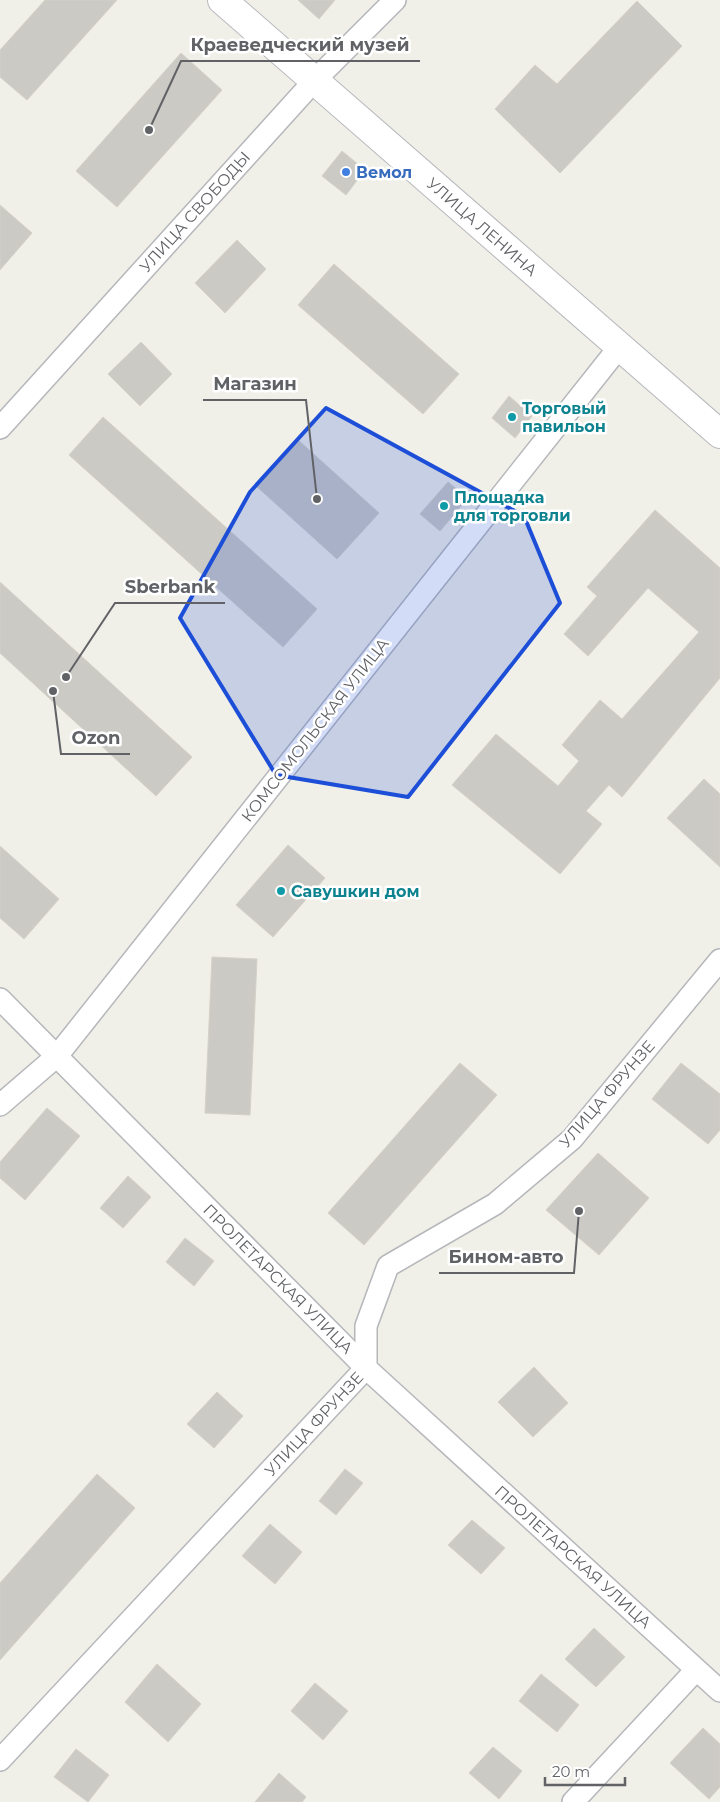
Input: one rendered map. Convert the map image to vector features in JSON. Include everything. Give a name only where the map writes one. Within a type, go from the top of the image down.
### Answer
[{"type":"street","name":"УЛИЦА ЛЕНИНА","points":[[222,0],[720,434]]},
{"type":"street","name":"УЛИЦА СВОБОДЫ","points":[[0,428],[314,81],[395,0]]},
{"type":"street","name":"КОМСОМОЛЬСКАЯ УЛИЦА","points":[[0,1105],[57,1056],[620,346]]},
{"type":"street","name":"УЛИЦА ФРУНЗЕ","points":[[0,1760],[366,1368],[366,1326],[388,1266],[495,1204],[572,1139],[720,960]]},
{"type":"street","name":"ПРОЛЕТАРСКАЯ УЛИЦА","points":[[0,999],[366,1368],[720,1691]]},
{"type":"street","points":[[573,1802],[696,1670]]},
{"type":"highlighted area","points":[[326,408],[524,516],[560,603],[408,797],[276,775],[180,618],[250,492]]},
{"type":"building","points":[[45,0],[117,0],[27,100],[0,77],[0,50]]},
{"type":"building","points":[[298,0],[335,0],[319,19]]},
{"type":"building","points":[[637,1],[682,46],[560,173],[495,109],[535,65],[557,84]]},
{"type":"building","points":[[181,53],[222,90],[117,207],[76,171]]},
{"type":"building","points":[[342,151],[365,170],[346,195],[322,176]]},
{"type":"building","points":[[0,205],[32,233],[0,270]]},
{"type":"building","points":[[237,240],[266,269],[225,313],[195,283]]},
{"type":"building","points":[[334,264],[459,374],[423,414],[298,305]]},
{"type":"building","points":[[141,342],[172,374],[140,406],[108,374]]},
{"type":"building","name":"Торговый павильон","points":[[509,396],[532,416],[515,438],[492,418]]},
{"type":"building","points":[[103,417],[317,609],[283,647],[69,455]]},
{"type":"building","points":[[297,439],[379,513],[337,559],[255,485]]},
{"type":"building","name":"Площадка для торговли","points":[[448,482],[468,498],[440,531],[420,514]]},
{"type":"building","points":[[655,510],[720,568],[720,678],[622,797],[609,785],[586,811],[602,824],[560,874],[452,785],[496,734],[558,786],[579,761],[562,745],[600,700],[622,719],[699,632],[648,588],[588,656],[564,634],[597,596],[587,587]]},
{"type":"building","points":[[0,582],[192,757],[156,796],[0,653]]},
{"type":"building","points":[[704,779],[720,794],[720,867],[667,818]]},
{"type":"building","name":"Савушкин дом","points":[[288,845],[325,878],[273,937],[236,905]]},
{"type":"building","points":[[0,846],[59,899],[24,939],[0,918]]},
{"type":"building","points":[[212,957],[257,959],[250,1115],[205,1113]]},
{"type":"building","points":[[460,1063],[497,1095],[364,1245],[328,1213]]},
{"type":"building","points":[[681,1063],[720,1094],[720,1130],[708,1144],[652,1099]]},
{"type":"building","points":[[47,1108],[80,1136],[25,1200],[0,1178],[0,1162]]},
{"type":"building","points":[[598,1153],[649,1198],[599,1255],[546,1210]]},
{"type":"building","points":[[128,1176],[151,1197],[123,1228],[100,1208]]},
{"type":"building","points":[[185,1238],[214,1261],[194,1286],[166,1262]]},
{"type":"building","points":[[534,1367],[568,1403],[533,1437],[498,1402]]},
{"type":"building","points":[[217,1392],[243,1416],[214,1448],[187,1424]]},
{"type":"building","points":[[345,1469],[363,1483],[336,1515],[319,1501]]},
{"type":"building","points":[[97,1474],[135,1508],[0,1660],[0,1583]]},
{"type":"building","points":[[472,1520],[505,1548],[481,1574],[448,1545]]},
{"type":"building","points":[[270,1524],[302,1552],[275,1584],[242,1556]]},
{"type":"building","points":[[594,1628],[625,1657],[596,1687],[565,1659]]},
{"type":"building","points":[[157,1664],[201,1704],[168,1742],[125,1702]]},
{"type":"building","points":[[541,1674],[579,1705],[557,1732],[519,1701]]},
{"type":"building","points":[[315,1683],[348,1711],[323,1740],[291,1711]]},
{"type":"building","points":[[703,1728],[720,1744],[720,1787],[709,1799],[670,1763]]},
{"type":"building","points":[[493,1747],[522,1771],[499,1799],[469,1773]]},
{"type":"building","points":[[76,1749],[109,1775],[88,1802],[54,1777]]},
{"type":"building","points":[[279,1773],[306,1797],[302,1802],[255,1802]]},
{"type":"place","name":"Краеведческий музей","points":[[149,130]]},
{"type":"place","name":"Вемол","points":[[346,172]]},
{"type":"place","name":"Торговый павильон","points":[[512,417]]},
{"type":"place","name":"Магазин","points":[[317,499]]},
{"type":"place","name":"Площадка для торговли","points":[[444,506]]},
{"type":"place","name":"Sberbank","points":[[66,677]]},
{"type":"place","name":"Ozon","points":[[53,691]]},
{"type":"place","name":"Савушкин дом","points":[[281,891]]},
{"type":"place","name":"Бином-авто","points":[[579,1211]]}]
